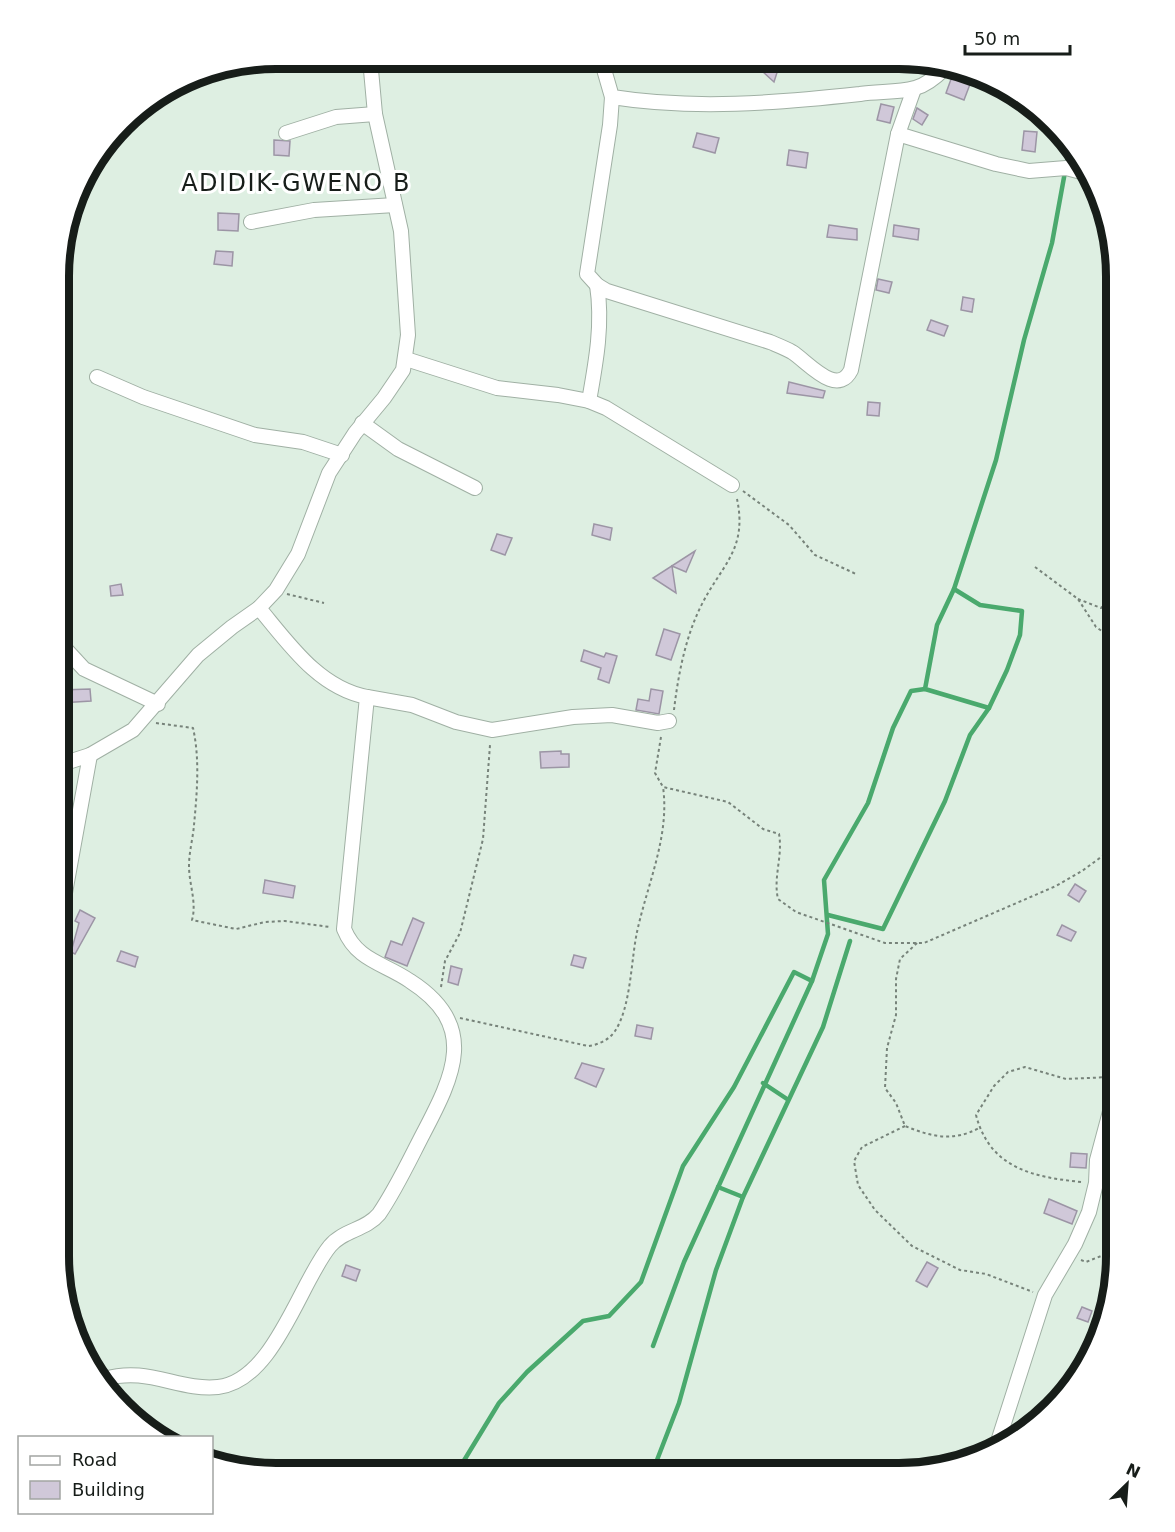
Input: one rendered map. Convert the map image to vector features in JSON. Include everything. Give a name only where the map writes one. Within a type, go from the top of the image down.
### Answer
[{"type":"street","points":[[69,762],[90,755],[133,730],[158,704],[198,655],[260,608],[276,590],[298,554],[329,473],[362,423],[399,377],[406,358],[401,231],[375,114],[371,69]]},
{"type":"street","points":[[604,69],[612,97],[610,125],[599,181],[587,274],[597,285],[660,309],[753,335],[792,352],[827,379],[844,380],[850,370],[898,134],[914,89]]},
{"type":"street","points":[[612,97],[653,103],[702,105],[815,99],[914,89],[934,79],[939,74]]},
{"type":"street","points":[[286,133],[336,117],[375,114]]},
{"type":"street","points":[[898,134],[996,164],[1029,171],[1066,168],[1077,171]]},
{"type":"street","points":[[250,222],[314,210],[395,205]]},
{"type":"street","points":[[590,401],[601,312],[597,285]]},
{"type":"street","points":[[406,358],[497,388],[590,401],[606,408],[732,485]]},
{"type":"street","points":[[97,377],[144,397],[255,435],[303,442],[342,455]]},
{"type":"street","points":[[362,423],[398,449],[476,488]]},
{"type":"street","points":[[260,608],[285,641],[313,668],[333,685],[350,694],[412,705],[456,722],[492,730],[573,717],[612,715],[658,723],[669,721]]},
{"type":"street","points":[[69,653],[84,669],[158,704]]},
{"type":"street","points":[[110,1379],[149,1375],[193,1386],[220,1387],[229,1384],[253,1367],[288,1324],[331,1245],[349,1232],[374,1221],[406,1168],[452,1074],[455,1039],[446,1015],[438,1003],[406,978],[356,951],[344,929],[368,697]]},
{"type":"street","points":[[69,871],[90,755]]},
{"type":"street","points":[[1000,1436],[1045,1295],[1089,1212],[1096,1183],[1096,1160],[1106,1124]]},
{"type":"path","points":[[732,485],[755,498],[789,525],[815,555],[856,574]]},
{"type":"path","points":[[446,1015],[588,1046],[598,1045],[615,1032],[624,1006],[637,931],[654,873],[666,806],[663,787],[655,773],[658,743],[674,712],[684,657],[700,609],[724,569],[740,535],[737,501],[732,485]]},
{"type":"path","points":[[1035,567],[1078,599],[1101,608],[1106,603]]},
{"type":"path","points":[[276,590],[324,603]]},
{"type":"path","points":[[1078,599],[1096,627],[1106,634]]},
{"type":"path","points":[[146,717],[160,725],[194,728],[198,748],[189,863],[191,893],[196,909],[192,920],[236,929],[265,922],[285,921],[344,929]]},
{"type":"path","points":[[438,1003],[445,961],[460,933],[483,839],[486,765],[492,730]]},
{"type":"path","points":[[663,787],[728,802],[763,829],[778,834],[781,844],[774,883],[778,899],[796,912],[885,943],[924,943],[1022,902],[1082,871],[1106,853]]},
{"type":"path","points":[[917,943],[900,958],[896,979],[896,1015],[887,1048],[885,1088],[896,1103],[905,1126],[930,1136],[949,1138],[964,1136],[979,1128]]},
{"type":"path","points":[[1096,1183],[1044,1179],[1021,1170],[1002,1158],[979,1128],[976,1115],[994,1086],[1008,1072],[1025,1067],[1066,1079],[1106,1077]]},
{"type":"path","points":[[905,1126],[862,1147],[854,1161],[858,1185],[876,1210],[912,1246],[921,1251],[960,1270],[986,1274],[1045,1295]]},
{"type":"path","points":[[1067,1256],[1086,1262],[1106,1254]]},
{"type":"building","points":[[760,69],[778,69],[774,82]]},
{"type":"building","points":[[952,76],[971,82],[964,100],[946,93]]},
{"type":"building","points":[[881,104],[894,107],[890,123],[877,120]]},
{"type":"building","points":[[917,108],[928,115],[922,125],[913,119]]},
{"type":"building","points":[[1024,131],[1037,132],[1035,152],[1022,150]]},
{"type":"building","points":[[697,133],[719,138],[715,153],[693,147]]},
{"type":"building","points":[[274,140],[290,141],[289,156],[274,155]]},
{"type":"building","points":[[789,150],[808,153],[806,168],[787,165]]},
{"type":"building","points":[[218,213],[239,214],[238,231],[218,230]]},
{"type":"building","points":[[829,225],[857,229],[857,240],[827,237]]},
{"type":"building","points":[[894,225],[919,229],[918,240],[893,236]]},
{"type":"building","points":[[216,251],[233,252],[232,266],[214,264]]},
{"type":"building","points":[[878,279],[892,282],[889,293],[876,290]]},
{"type":"building","points":[[963,297],[974,299],[972,312],[961,310]]},
{"type":"building","points":[[931,320],[948,326],[944,336],[927,330]]},
{"type":"building","points":[[789,382],[825,391],[823,398],[787,393]]},
{"type":"building","points":[[868,402],[880,403],[879,416],[867,415]]},
{"type":"building","points":[[594,524],[612,528],[610,540],[592,535]]},
{"type":"building","points":[[497,534],[512,538],[505,555],[491,550]]},
{"type":"building","points":[[695,551],[686,572],[672,566],[676,593],[653,578]]},
{"type":"building","points":[[121,584],[123,595],[111,596],[110,586]]},
{"type":"building","points":[[664,629],[680,634],[671,660],[656,655]]},
{"type":"building","points":[[584,650],[604,657],[606,653],[617,656],[609,683],[598,679],[601,668],[581,661]]},
{"type":"building","points":[[90,689],[91,701],[69,702],[69,690]]},
{"type":"building","points":[[651,689],[663,691],[659,714],[636,710],[638,699],[649,701]]},
{"type":"building","points":[[561,751],[561,754],[569,754],[569,767],[541,768],[540,752]]},
{"type":"building","points":[[265,880],[295,886],[293,898],[263,893]]},
{"type":"building","points":[[1075,884],[1086,891],[1079,902],[1068,895]]},
{"type":"building","points":[[80,910],[95,918],[75,954],[71,952],[79,923],[75,921]]},
{"type":"building","points":[[413,918],[424,923],[407,966],[385,957],[391,941],[402,945]]},
{"type":"building","points":[[1062,925],[1076,932],[1071,941],[1057,935]]},
{"type":"building","points":[[121,951],[138,957],[135,967],[117,961]]},
{"type":"building","points":[[574,955],[586,958],[583,968],[571,965]]},
{"type":"building","points":[[451,966],[462,969],[458,985],[448,982]]},
{"type":"building","points":[[637,1025],[653,1028],[651,1039],[635,1036]]},
{"type":"building","points":[[582,1063],[604,1069],[596,1087],[575,1078]]},
{"type":"building","points":[[1071,1153],[1087,1154],[1086,1168],[1070,1167]]},
{"type":"building","points":[[1049,1199],[1077,1211],[1072,1224],[1044,1213]]},
{"type":"building","points":[[927,1262],[938,1268],[927,1287],[916,1281]]},
{"type":"building","points":[[346,1265],[360,1270],[356,1281],[342,1276]]},
{"type":"building","points":[[1082,1307],[1092,1311],[1088,1322],[1077,1318]]},
{"type":"waterway","points":[[828,915],[883,929],[945,801],[970,735],[989,708],[1020,635],[1022,611],[980,605],[954,589],[996,460],[1024,340],[1052,243],[1068,157]]},
{"type":"waterway","points":[[954,589],[937,625],[925,689],[989,708]]},
{"type":"waterway","points":[[653,1346],[684,1262],[812,981],[828,934],[824,880],[868,803],[893,728],[911,691],[925,689]]},
{"type":"waterway","points":[[656,1463],[679,1403],[716,1270],[743,1197],[823,1027],[850,941]]},
{"type":"waterway","points":[[462,1463],[499,1403],[527,1372],[583,1321],[609,1316],[641,1282],[683,1166],[734,1087],[794,972],[812,981]]},
{"type":"waterway","points":[[763,1083],[787,1099]]},
{"type":"waterway","points":[[718,1187],[743,1197]]},
{"type":"district","name":"ADIDIK-GWENO B","points":[[296,183]]}]
